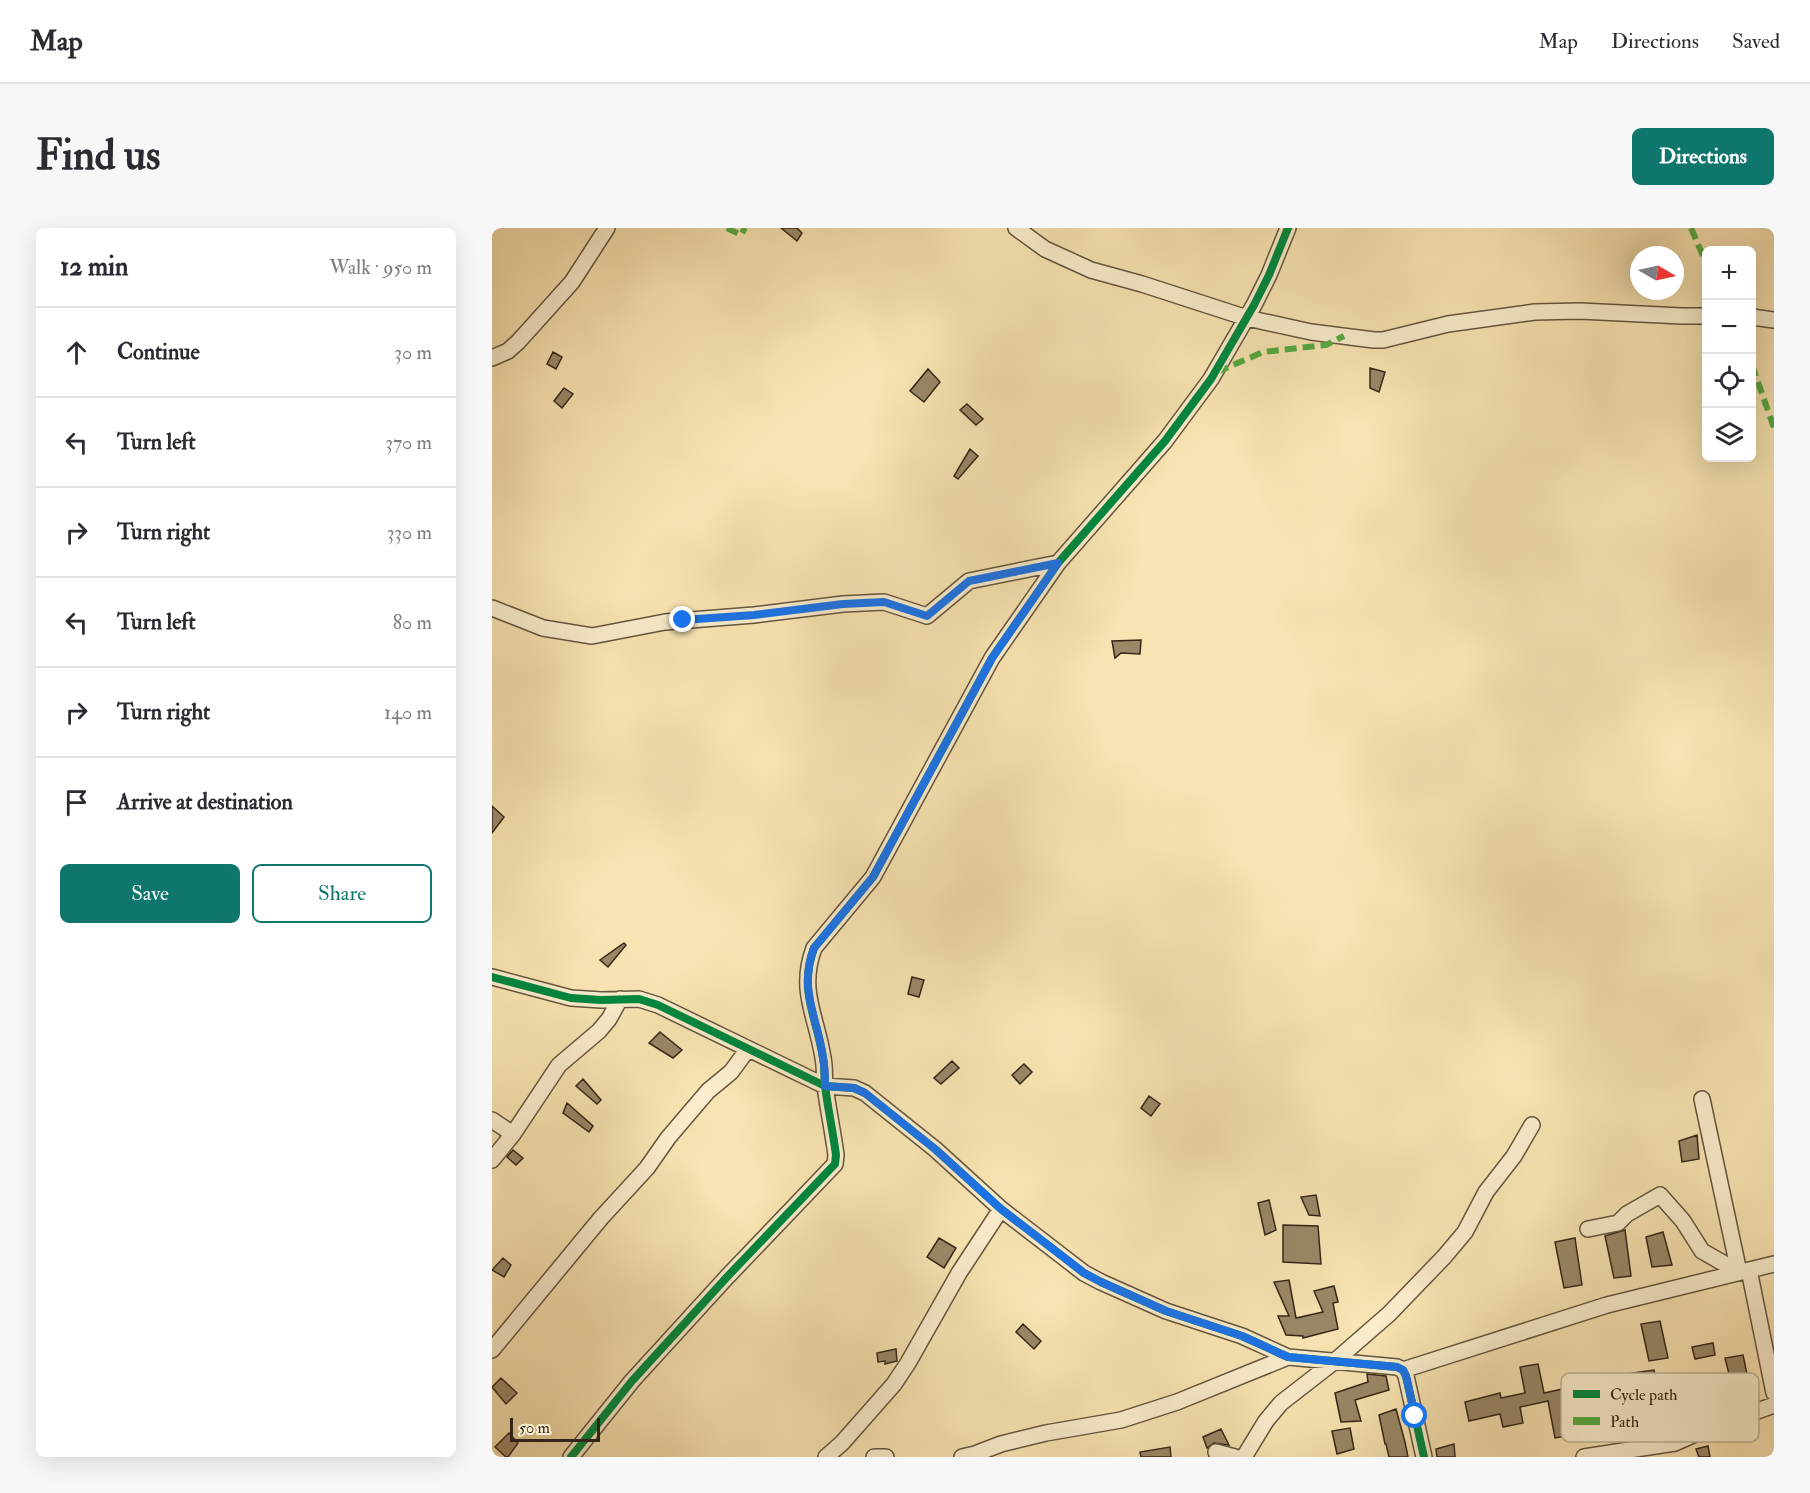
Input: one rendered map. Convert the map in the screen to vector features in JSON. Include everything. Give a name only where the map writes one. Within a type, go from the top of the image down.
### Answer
[{"type":"street","points":[[492,358],[508,351],[519,342],[572,282],[607,228]]},
{"type":"street","points":[[1016,228],[1045,249],[1091,270],[1247,318],[1311,332],[1383,340],[1448,324],[1535,312],[1581,311],[1702,316]]},
{"type":"street","points":[[571,1457],[632,1381],[835,1164],[836,1155],[825,1086],[823,1057],[810,1009],[808,988],[810,961],[814,948],[873,877],[992,658],[1058,563],[1166,441],[1211,379],[1269,275],[1288,228]]},
{"type":"street","points":[[1756,317],[1774,320]]},
{"type":"street","points":[[492,608],[543,628],[592,636],[664,622],[754,615],[843,604],[884,602],[927,616],[969,581],[1058,563]]},
{"type":"street","points":[[492,977],[571,998],[639,999],[658,1005],[825,1086],[854,1088],[865,1093],[935,1149],[1001,1209],[1084,1273],[1101,1282],[1166,1311],[1242,1336],[1288,1357],[1397,1367],[1403,1370],[1424,1457]]},
{"type":"street","points":[[492,1160],[513,1134],[559,1065],[599,1031],[621,999]]},
{"type":"street","points":[[492,1350],[601,1218],[647,1168],[668,1138],[708,1091],[731,1072],[748,1050]]},
{"type":"street","points":[[1702,1099],[1774,1393]]},
{"type":"street","points":[[492,1120],[513,1134]]},
{"type":"street","points":[[1244,1457],[1266,1421],[1281,1403],[1335,1361],[1389,1314],[1444,1257],[1465,1232],[1486,1192],[1514,1156],[1532,1125]]},
{"type":"street","points":[[1588,1229],[1618,1223],[1627,1214],[1660,1195],[1683,1221],[1702,1251],[1744,1271]]},
{"type":"street","points":[[826,1457],[842,1443],[894,1384],[908,1364],[959,1273],[1001,1209]]},
{"type":"street","points":[[1403,1370],[1607,1305],[1774,1264]]},
{"type":"street","points":[[962,1457],[1046,1432],[1121,1420],[1178,1402],[1288,1357]]},
{"type":"street","points":[[1759,1410],[1774,1405]]},
{"type":"street","points":[[1584,1457],[1677,1442]]},
{"type":"street","points":[[1216,1452],[1235,1457]]},
{"type":"street","points":[[874,1457],[886,1457]]},
{"type":"building","points":[[781,228],[797,228],[802,233],[797,241]]},
{"type":"building","points":[[553,352],[562,357],[556,369],[547,364]]},
{"type":"building","points":[[1370,368],[1385,372],[1379,392],[1370,388]]},
{"type":"building","points":[[928,369],[940,382],[924,402],[910,391]]},
{"type":"building","points":[[564,388],[573,394],[562,408],[554,401]]},
{"type":"building","points":[[967,404],[983,419],[976,425],[960,410]]},
{"type":"building","points":[[970,449],[978,456],[958,479],[954,476]]},
{"type":"building","points":[[1141,640],[1140,654],[1121,653],[1115,658],[1112,641]]},
{"type":"building","points":[[492,806],[504,817],[492,833]]},
{"type":"building","points":[[624,943],[626,945],[608,967],[600,960]]},
{"type":"building","points":[[912,977],[924,980],[919,997],[908,994]]},
{"type":"building","points":[[660,1032],[682,1050],[673,1058],[649,1043]]},
{"type":"building","points":[[952,1061],[959,1068],[941,1084],[934,1078]]},
{"type":"building","points":[[1024,1064],[1032,1072],[1020,1084],[1012,1075]]},
{"type":"building","points":[[583,1079],[601,1100],[597,1104],[576,1086]]},
{"type":"building","points":[[1149,1096],[1160,1104],[1151,1116],[1141,1108]]},
{"type":"building","points":[[567,1103],[593,1126],[589,1132],[563,1113]]},
{"type":"building","points":[[1697,1135],[1699,1159],[1682,1162],[1679,1141]]},
{"type":"building","points":[[513,1150],[523,1158],[516,1165],[507,1157]]},
{"type":"building","points":[[1316,1195],[1320,1216],[1309,1215],[1301,1197]]},
{"type":"building","points":[[1269,1200],[1276,1230],[1265,1235],[1258,1203]]},
{"type":"building","points":[[1283,1225],[1318,1226],[1321,1264],[1283,1262]]},
{"type":"building","points":[[1625,1230],[1631,1276],[1614,1278],[1605,1236]]},
{"type":"building","points":[[1663,1232],[1672,1265],[1652,1267],[1646,1237]]},
{"type":"building","points":[[939,1238],[956,1248],[944,1268],[927,1257]]},
{"type":"building","points":[[1575,1238],[1582,1285],[1564,1288],[1555,1242]]},
{"type":"building","points":[[503,1258],[511,1265],[504,1277],[492,1270]]},
{"type":"building","points":[[1289,1280],[1296,1318],[1323,1312],[1314,1291],[1334,1286],[1338,1302],[1333,1303],[1338,1329],[1303,1338],[1303,1336],[1286,1335],[1278,1316],[1289,1316],[1274,1282]]},
{"type":"building","points":[[1660,1321],[1668,1358],[1649,1361],[1641,1324]]},
{"type":"building","points":[[1023,1324],[1041,1341],[1034,1349],[1016,1332]]},
{"type":"building","points":[[1713,1343],[1715,1355],[1695,1359],[1692,1347]]},
{"type":"building","points":[[896,1349],[897,1361],[885,1364],[885,1361],[878,1362],[877,1353]]},
{"type":"building","points":[[1743,1355],[1747,1373],[1729,1373],[1725,1358]]},
{"type":"building","points":[[1538,1364],[1544,1393],[1561,1389],[1561,1437],[1555,1438],[1548,1401],[1520,1407],[1523,1423],[1503,1427],[1500,1414],[1469,1421],[1465,1402],[1500,1393],[1501,1398],[1525,1393],[1520,1367]]},
{"type":"building","points":[[1654,1370],[1655,1373],[1633,1373]]},
{"type":"building","points":[[1367,1374],[1386,1376],[1389,1390],[1355,1400],[1361,1421],[1341,1422],[1335,1393],[1368,1382]]},
{"type":"building","points":[[501,1378],[517,1393],[506,1404],[492,1387]]},
{"type":"building","points":[[1396,1409],[1408,1457],[1389,1457],[1385,1444],[1379,1415]]},
{"type":"building","points":[[1350,1428],[1354,1449],[1337,1454],[1332,1431]]},
{"type":"building","points":[[1221,1429],[1229,1445],[1214,1443],[1207,1448],[1203,1437]]},
{"type":"building","points":[[509,1433],[518,1443],[506,1457],[495,1447]]},
{"type":"building","points":[[1454,1444],[1455,1457],[1437,1457],[1436,1449]]},
{"type":"building","points":[[1708,1446],[1710,1457],[1699,1457],[1696,1449]]},
{"type":"building","points":[[1170,1447],[1171,1457],[1141,1457],[1140,1452]]},
{"type":"marked path","points":[[727,228],[741,235],[745,228]]},
{"type":"marked path","points":[[1691,228],[1702,254]]},
{"type":"marked path","points":[[1217,372],[1263,352],[1326,345],[1344,336]]},
{"type":"marked path","points":[[1756,376],[1774,428]]},
{"type":"cycle path","points":[[571,1457],[632,1381],[835,1164],[836,1155],[825,1086],[824,1061],[808,991],[810,963],[814,948],[873,877],[992,658],[1058,563],[1165,441],[1211,379],[1254,305],[1288,228]]},
{"type":"cycle path","points":[[492,977],[571,998],[639,999],[658,1005],[825,1086],[854,1088],[865,1093],[935,1149],[1001,1209],[1084,1273],[1101,1282],[1166,1311],[1242,1336],[1288,1357],[1397,1367],[1403,1370],[1424,1457]]},
{"type":"route","points":[[683,620],[884,602],[927,616],[969,581],[1058,563],[992,658],[873,877],[814,948],[810,961],[808,988],[810,1009],[823,1057],[825,1086],[854,1088],[865,1093],[935,1149],[1001,1209],[1084,1273],[1166,1311],[1242,1336],[1288,1357],[1397,1367],[1403,1370],[1406,1376],[1415,1416]]}]
